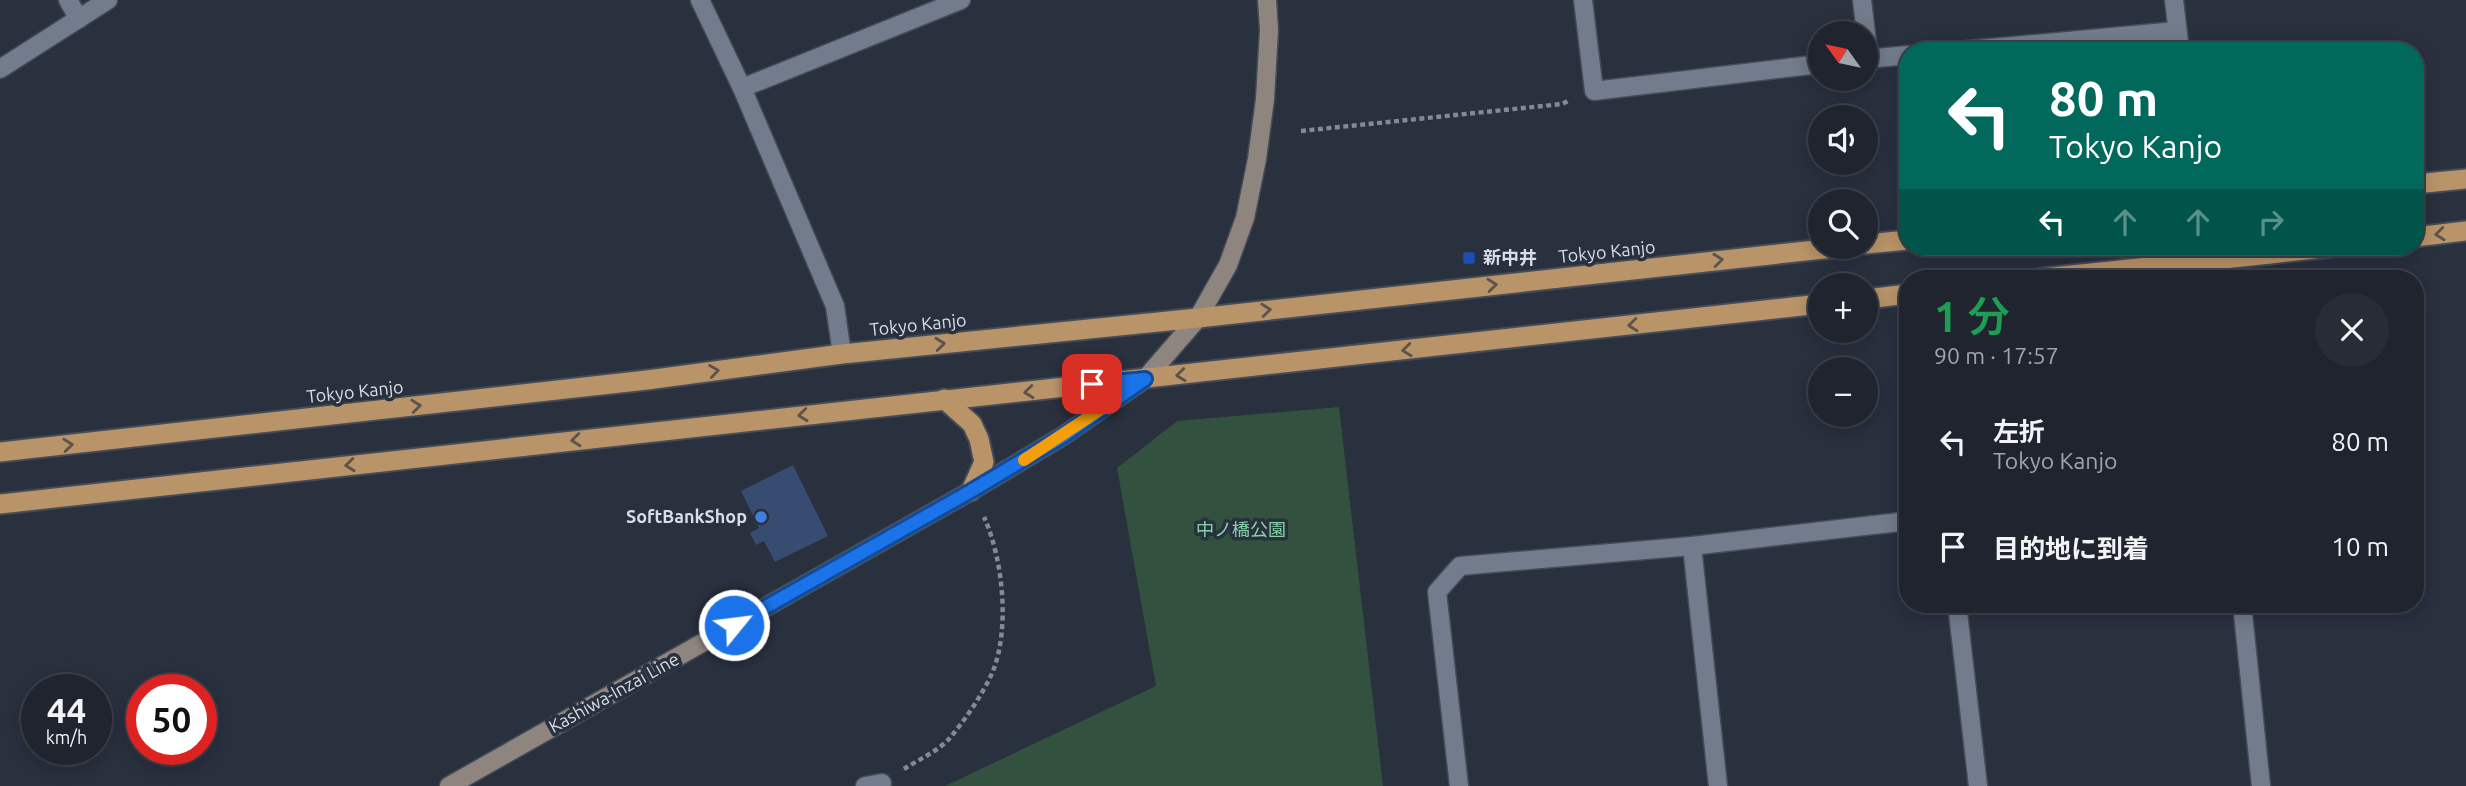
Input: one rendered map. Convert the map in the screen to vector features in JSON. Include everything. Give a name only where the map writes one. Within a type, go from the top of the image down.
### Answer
[{"type":"highway","points":[[2424,183],[2466,178]]},
{"type":"highway","points":[[2424,236],[2466,231]]},
{"type":"highway","points":[[1878,243],[1899,241]]},
{"type":"highway","name":"Tokyo Kanjo","points":[[0,452],[646,380],[842,354],[1808,251]]},
{"type":"highway","points":[[2111,270],[2250,256]]},
{"type":"highway","points":[[1878,298],[1899,295]]},
{"type":"highway","points":[[0,504],[1808,305]]},
{"type":"highway","points":[[944,400],[972,424],[979,439],[984,462],[971,491]]},
{"type":"main road","name":"Kashiwa-Inzai Line","points":[[449,786],[971,491],[1063,436],[1145,379],[1198,318],[1228,265],[1245,218],[1265,99],[1269,30],[1267,0]]},
{"type":"street","points":[[68,0],[79,19]]},
{"type":"street","points":[[0,69],[108,0]]},
{"type":"street","points":[[700,0],[742,88],[835,306],[842,354]]},
{"type":"street","points":[[742,88],[961,0]]},
{"type":"street","points":[[1583,0],[1594,91],[1808,65]]},
{"type":"street","points":[[1862,0],[1864,21]]},
{"type":"street","points":[[2174,0],[2179,42]]},
{"type":"street","points":[[2056,42],[2178,31]]},
{"type":"street","points":[[1878,58],[1899,56]]},
{"type":"street","points":[[1459,786],[1437,592],[1460,566],[1692,546],[1899,522]]},
{"type":"street","points":[[1692,546],[1718,786]]},
{"type":"street","points":[[1958,613],[1978,786]]},
{"type":"street","points":[[2243,613],[2261,786]]},
{"type":"path","points":[[1301,131],[1562,104],[1594,91]]},
{"type":"path","points":[[874,784],[947,741],[974,704],[993,671],[1002,633],[1000,584],[988,526],[971,491]]},
{"type":"green space","name":"中ノ橋公園","points":[[1339,407],[1383,786],[945,786],[1156,686],[1117,468],[1177,421]]},
{"type":"building","points":[[793,465],[828,536],[775,562],[764,541],[756,545],[750,533],[759,528],[741,491]]},
{"type":"slow traffic","points":[[1024,460],[1113,401]]},
{"type":"place","name":"新中井","points":[[1469,258]]},
{"type":"place","name":"SoftBankShop","points":[[761,517]]},
{"type":"route","points":[[734,625],[1063,436],[1145,379],[1092,384]]}]
